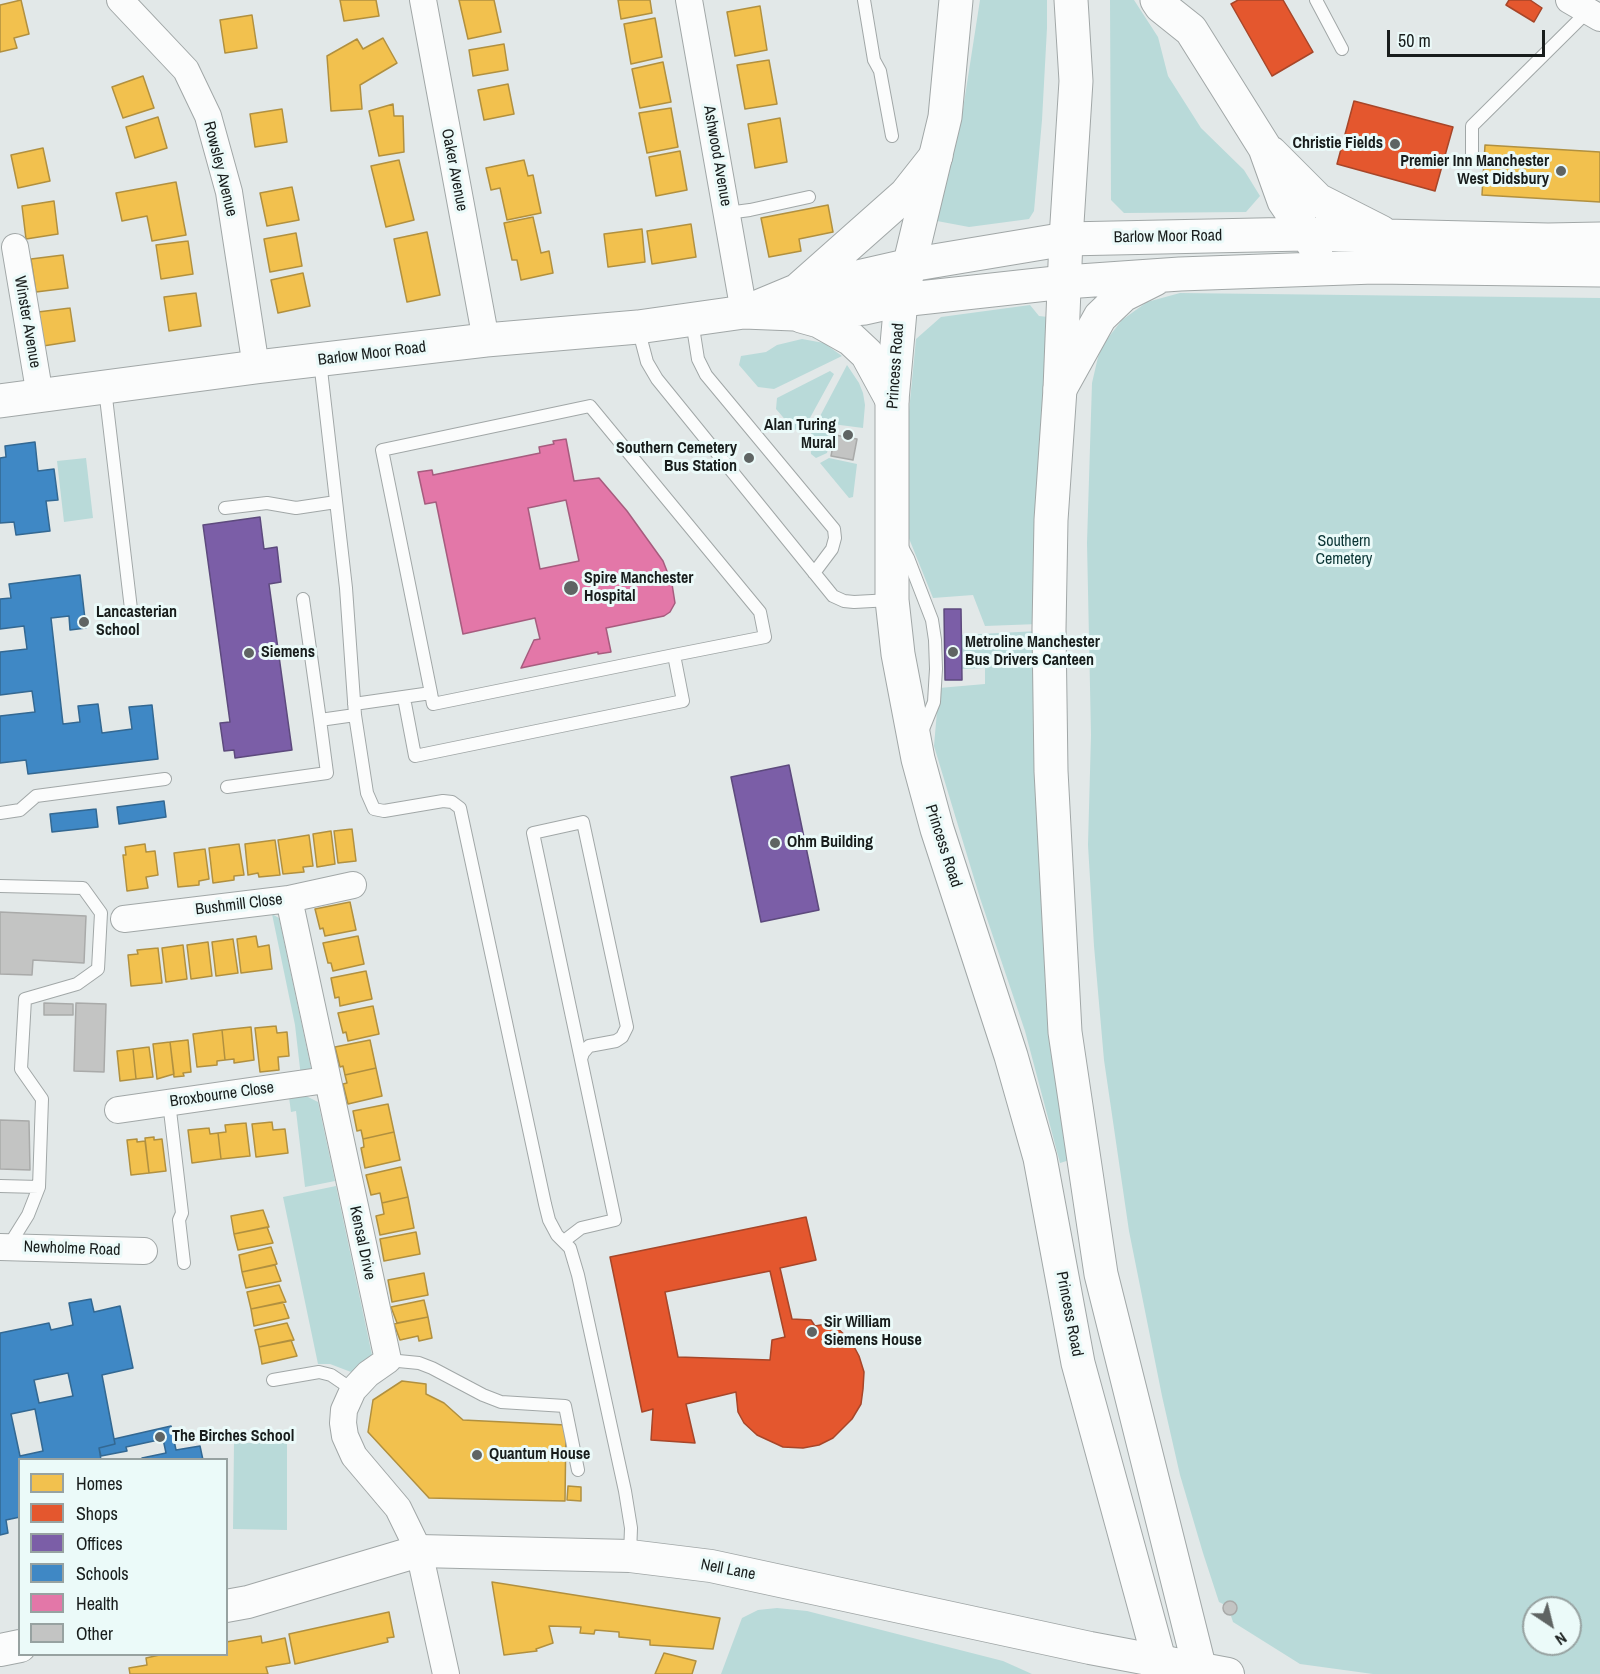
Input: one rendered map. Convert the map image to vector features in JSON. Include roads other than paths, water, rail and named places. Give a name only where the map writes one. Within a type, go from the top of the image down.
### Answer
[{"type":"main road","name":"Princess Road","points":[[956,0],[945,117],[901,300],[892,400],[892,600],[898,654],[915,746],[937,829],[1011,1056],[1040,1158],[1078,1363],[1161,1668]]},
{"type":"main road","points":[[1071,0],[1076,81],[1051,520],[1049,669],[1056,890],[1065,1032],[1101,1274],[1209,1672]]},
{"type":"main road","points":[[1157,0],[1161,6],[1190,15],[1265,148],[1284,201],[1305,234],[1332,268]]},
{"type":"main road","points":[[1265,148],[1318,200],[1393,237]]},
{"type":"main road","points":[[892,400],[867,354],[851,339],[819,321],[795,302],[906,194],[936,156]]},
{"type":"main road","name":"Barlow Moor Road","points":[[0,401],[320,359],[692,320],[795,302],[910,265],[1066,239],[1305,234],[1548,240],[1600,239]]},
{"type":"main road","name":"Barlow Moor Road","points":[[795,302],[865,308],[901,300],[1065,282],[1180,274],[1332,268],[1600,270]]},
{"type":"main road","points":[[1060,389],[1092,330],[1109,307],[1133,289],[1150,281],[1180,274]]},
{"type":"street","name":"Rowsley Avenue","points":[[120,0],[186,70],[208,116],[229,192],[256,367]]},
{"type":"street","name":"Oaker Avenue","points":[[423,0],[486,340]]},
{"type":"street","name":"Ashwood Avenue","points":[[688,0],[744,312]]},
{"type":"street","name":"Winster Avenue","points":[[15,247],[40,396]]},
{"type":"street","name":"Bushmill Close","points":[[124,919],[289,899],[353,885]]},
{"type":"street","name":"Kensal Drive","points":[[289,899],[326,1080],[388,1360]]},
{"type":"street","name":"Broxbourne Close","points":[[118,1110],[326,1080]]},
{"type":"street","name":"Newholme Road","points":[[4,1247],[144,1251]]},
{"type":"street","points":[[388,1360],[368,1374],[353,1390],[344,1410],[343,1423],[348,1446],[398,1508],[419,1551],[446,1674]]},
{"type":"street","name":"Nell Lane","points":[[228,1606],[248,1602],[419,1551],[456,1550],[630,1556],[711,1566],[1161,1668],[1209,1672]]},
{"type":"street","points":[[0,1650],[18,1646]]},
{"type":"lane","points":[[864,0],[874,60],[880,71],[892,136]]},
{"type":"lane","points":[[1316,0],[1342,49]]},
{"type":"lane","points":[[1472,157],[1472,126],[1586,10]]},
{"type":"lane","points":[[727,213],[809,196]]},
{"type":"lane","points":[[692,320],[697,356],[706,375],[834,529],[835,538],[832,549],[814,573]]},
{"type":"lane","points":[[638,327],[647,362],[657,379],[833,596],[844,601],[864,603],[892,600]]},
{"type":"lane","points":[[320,359],[346,588],[354,710],[367,793],[374,809],[395,810],[443,801],[452,802],[459,808],[549,1220],[557,1235],[570,1248],[578,1275],[625,1491],[631,1528],[630,1556]]},
{"type":"lane","points":[[104,387],[131,609]]},
{"type":"lane","points":[[590,406],[760,612],[765,637],[433,704],[431,693],[382,450],[590,406]]},
{"type":"lane","points":[[225,508],[267,502],[296,508],[336,502]]},
{"type":"lane","points":[[891,528],[908,558],[918,583],[932,620],[935,640],[934,702],[915,746]]},
{"type":"lane","points":[[226,787],[327,773],[303,599]]},
{"type":"lane","points":[[404,698],[415,756],[683,701],[674,655]]},
{"type":"lane","points":[[320,720],[431,693]]},
{"type":"lane","points":[[0,813],[20,810],[36,796],[165,779]]},
{"type":"lane","points":[[564,1241],[581,1228],[615,1220],[533,833],[583,822],[627,1027],[622,1037],[616,1041],[589,1047],[581,1059]]},
{"type":"lane","points":[[0,886],[83,888],[101,913],[98,969],[77,984],[25,999],[21,1069],[42,1099],[39,1187],[28,1215],[4,1247]]},
{"type":"lane","points":[[169,1102],[182,1213],[179,1220],[184,1263]]},
{"type":"lane","points":[[0,1186],[39,1187]]},
{"type":"lane","points":[[388,1360],[419,1363],[501,1402],[565,1406],[578,1470]]},
{"type":"lane","points":[[273,1380],[319,1372],[331,1375],[353,1390]]},
{"type":"place","name":"Christie Fields","points":[[1395,144]]},
{"type":"place","name":"Premier Inn Manchester West Didsbury","points":[[1561,171]]},
{"type":"place","name":"Alan Turing Mural","points":[[848,435]]},
{"type":"place","name":"Southern Cemetery Bus Station","points":[[749,458]]},
{"type":"place","name":"Spire Manchester Hospital","points":[[571,588]]},
{"type":"place","name":"Lancasterian School","points":[[84,622]]},
{"type":"place","name":"Metroline Manchester Bus Drivers Canteen","points":[[953,652]]},
{"type":"place","name":"Siemens","points":[[249,653]]},
{"type":"place","name":"Ohm Building","points":[[775,843]]},
{"type":"place","name":"Sir William Siemens House","points":[[812,1332]]},
{"type":"place","name":"The Birches School","points":[[160,1437]]},
{"type":"place","name":"Quantum House","points":[[477,1455]]},
{"type":"park label","name":"Southern Cemetery","points":[[1344,551]]}]
